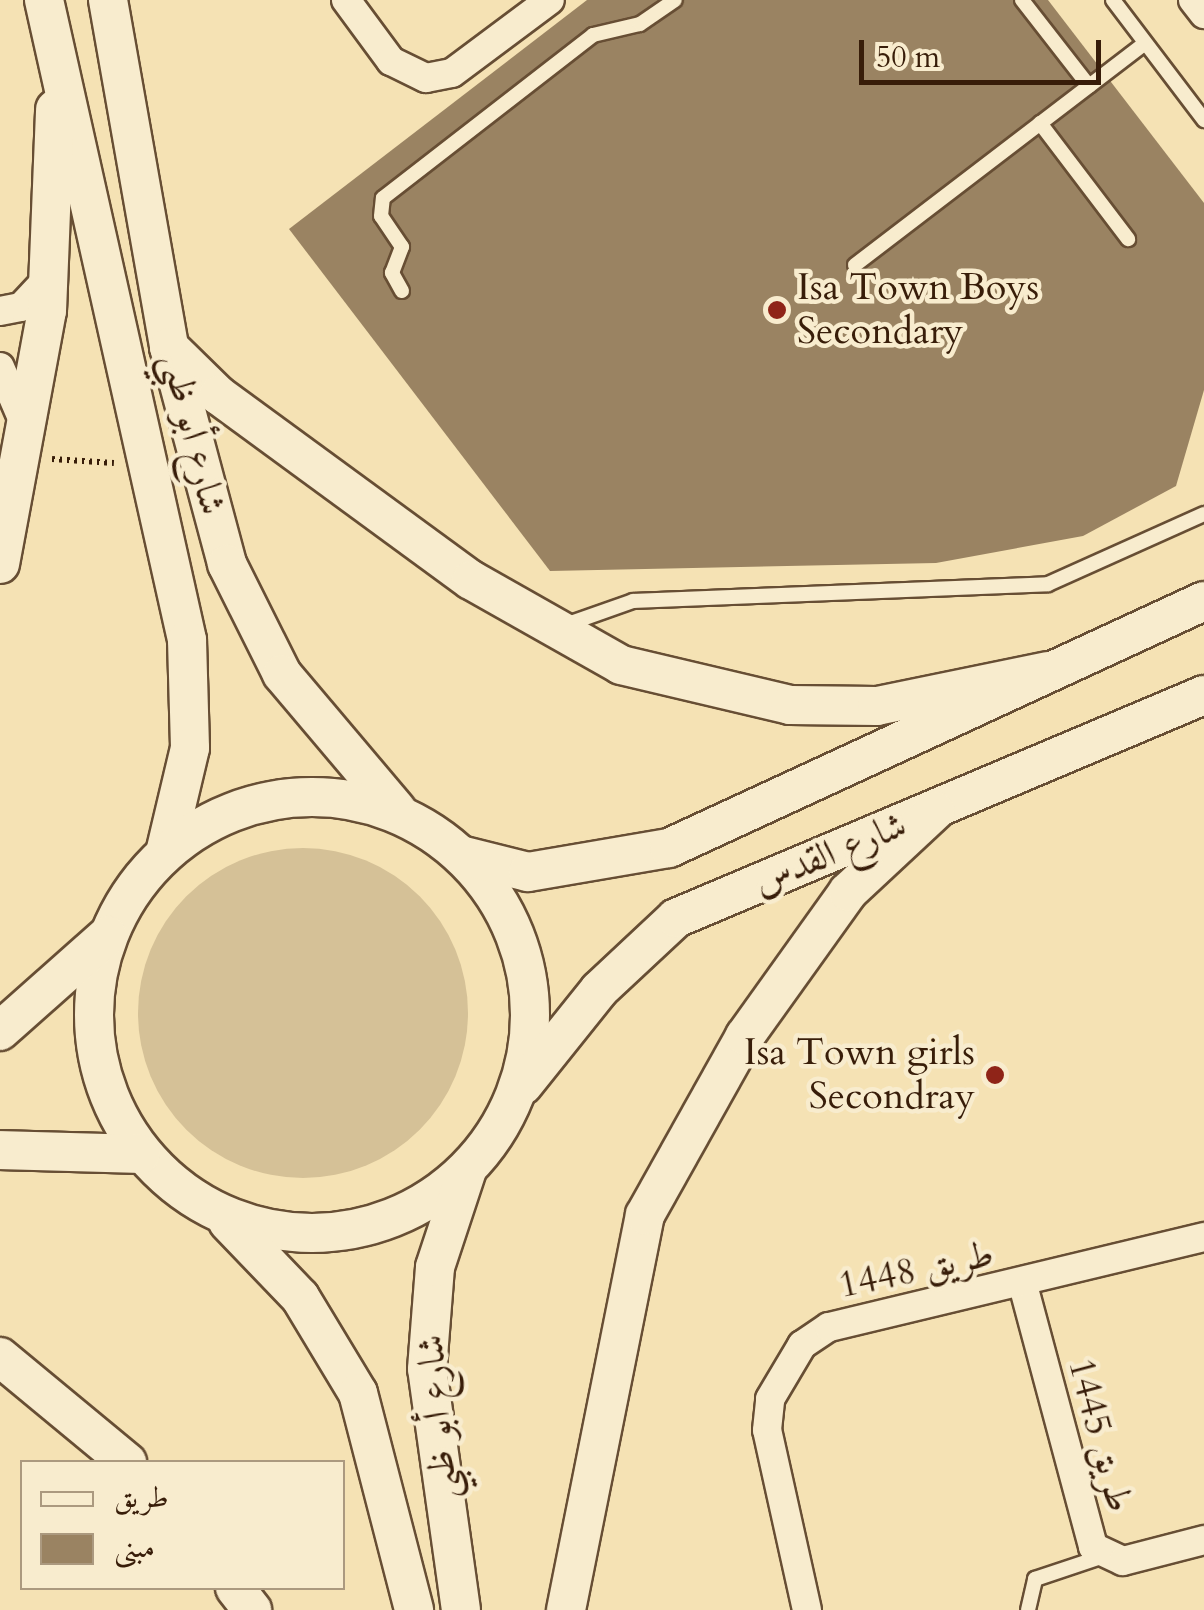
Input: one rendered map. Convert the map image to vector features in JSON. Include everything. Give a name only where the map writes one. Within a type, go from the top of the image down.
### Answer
[{"type":"main road","name":"شارع أبو ظبي","points":[[44,0],[188,640],[190,748],[165,853]]},
{"type":"main road","name":"شارع أبو ظبي","points":[[108,0],[170,346],[204,497],[252,620],[318,724],[402,814]]},
{"type":"main road","points":[[0,564],[51,275],[56,57]]},
{"type":"main road","points":[[170,346],[218,395],[543,628],[704,692],[790,705],[912,702],[1047,672]]},
{"type":"main road","name":"شارع القدس","points":[[464,856],[528,872],[669,848],[1204,601]]},
{"type":"main road","name":"شارع القدس","points":[[516,1094],[599,990],[676,918],[1204,695]]},
{"type":"main road","points":[[0,1031],[108,936],[165,853],[206,823],[303,796],[402,814],[464,856],[496,896],[522,959],[528,1044],[516,1094],[467,1169],[414,1208],[352,1230],[286,1233],[222,1217]]},
{"type":"main road","points":[[566,1610],[644,1215],[745,1036],[813,940],[848,892],[935,811]]},
{"type":"main road","points":[[108,936],[94,992],[95,1049],[111,1105],[141,1154]]},
{"type":"main road","points":[[0,1150],[141,1154]]},
{"type":"main road","name":"شارع أبو ظبي","points":[[141,1154],[222,1217],[300,1297],[358,1393],[379,1445],[414,1610]]},
{"type":"main road","name":"شارع أبو ظبي","points":[[460,1610],[427,1368],[435,1266],[467,1169]]},
{"type":"main road","points":[[0,1357],[125,1460]]},
{"type":"main road","points":[[237,1590],[252,1610]]},
{"type":"street","points":[[346,0],[391,61],[426,78],[452,73],[548,0]]},
{"type":"street","points":[[1193,0],[1204,14]]},
{"type":"street","points":[[0,311],[22,307],[51,275]]},
{"type":"street","points":[[0,367],[26,426]]},
{"type":"street","name":"طريق 1448","points":[[807,1610],[767,1430],[782,1369],[829,1327],[1023,1286],[1204,1238]]},
{"type":"street","name":"طريق 1445","points":[[1023,1286],[1086,1535],[1104,1556],[1123,1561],[1204,1540]]},
{"type":"lane","points":[[402,291],[392,272],[402,247],[381,216],[383,198],[593,35],[640,24],[675,0]]},
{"type":"lane","points":[[1022,0],[1089,86]]},
{"type":"lane","points":[[1112,0],[1204,120]]},
{"type":"lane","points":[[856,265],[1145,43]]},
{"type":"lane","points":[[1040,123],[1128,239]]},
{"type":"lane","points":[[543,628],[634,601],[1048,584],[1204,514]]},
{"type":"lane","points":[[1028,1610],[1035,1579],[1104,1556]]},
{"type":"shaded area","points":[[303,848],[366,861],[394,876],[419,897],[440,922],[455,950],[468,1013],[455,1076],[440,1104],[419,1129],[394,1150],[366,1165],[303,1178],[240,1165],[212,1150],[187,1129],[166,1104],[151,1076],[138,1013],[151,950],[166,922],[187,897],[212,876],[240,861]]},
{"type":"building","name":"Isa Town Boys Secondary","points":[[587,0],[1048,0],[1204,203],[1204,390],[1176,486],[1083,536],[936,563],[550,571],[289,229]]},
{"type":"place","name":"Isa Town Boys Secondary","points":[[777,310]]},
{"type":"place","name":"Isa Town girls Secondray","points":[[995,1075]]}]
